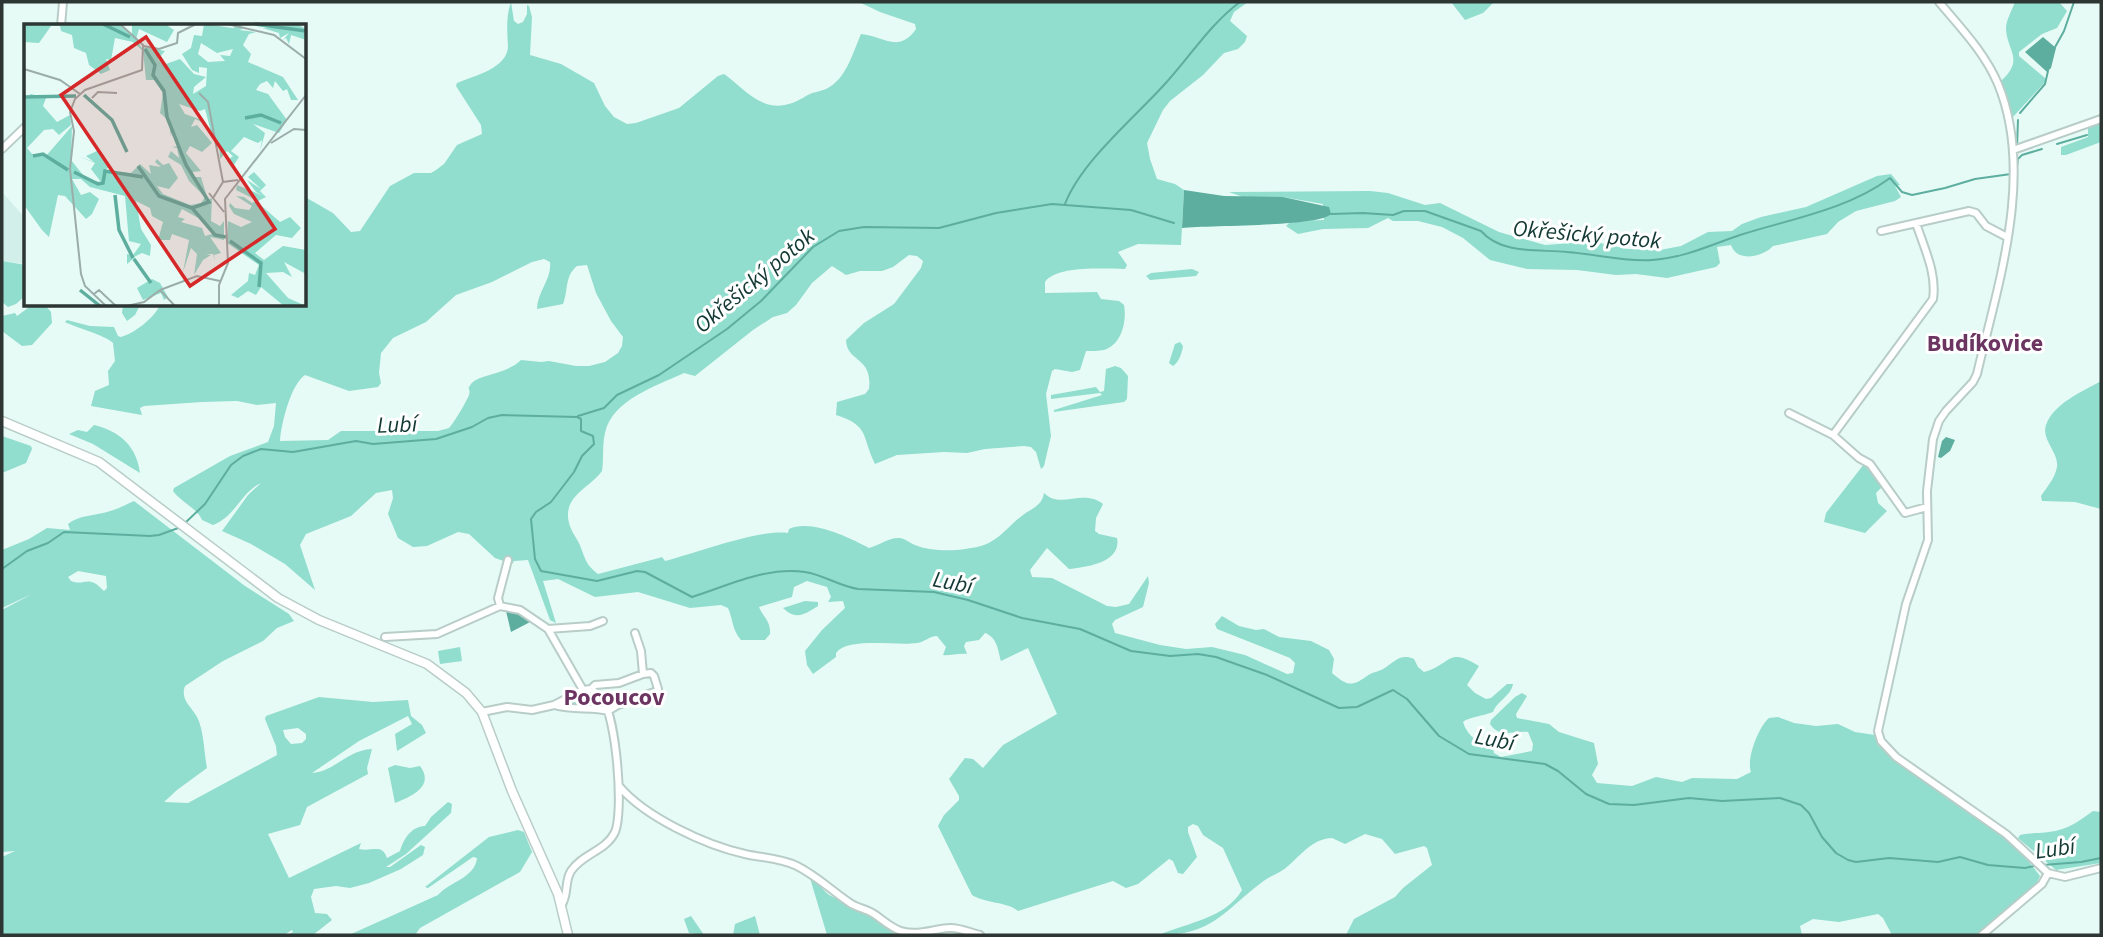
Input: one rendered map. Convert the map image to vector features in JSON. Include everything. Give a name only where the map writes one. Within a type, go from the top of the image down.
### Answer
[{"type":"main road","points":[[2,421],[99,462],[255,582],[294,607],[435,668],[466,692],[482,712],[512,791],[554,885],[568,935]]},
{"type":"street","points":[[61,24],[63,2]]},
{"type":"street","points":[[1939,2],[1981,53],[1998,84],[2010,121],[2015,150],[2012,208],[1977,374],[1939,421],[1934,439],[1927,507],[1928,540],[1906,604],[1878,730],[1881,741],[1896,758],[1983,817],[2045,870],[2065,877],[2101,868]]},
{"type":"street","points":[[2015,150],[2101,119]]},
{"type":"street","points":[[2,149],[24,128]]},
{"type":"street","points":[[1881,231],[1969,211],[1976,214],[1993,231],[2007,237]]},
{"type":"street","points":[[1833,435],[1933,299],[1933,274],[1916,223]]},
{"type":"street","points":[[1789,413],[1833,435],[1870,464],[1905,513],[1927,507]]},
{"type":"street","points":[[500,606],[498,598],[508,560]]},
{"type":"street","points":[[385,637],[437,634],[500,606],[520,610],[548,629],[583,690]]},
{"type":"street","points":[[548,629],[590,626],[603,621]]},
{"type":"street","points":[[635,633],[642,651],[643,674]]},
{"type":"street","points":[[482,712],[507,707],[532,710],[554,705],[595,685],[619,683],[643,674],[651,673],[654,676],[657,691],[608,711],[576,710],[554,705]]},
{"type":"street","points":[[561,906],[566,900],[571,870],[608,842],[615,831],[619,786],[617,756],[608,711],[602,698],[591,689]]},
{"type":"street","points":[[619,786],[636,803],[661,821],[721,846],[780,859],[797,866],[851,904],[872,913],[902,932],[928,933],[950,928],[980,935]]},
{"type":"street","points":[[1982,935],[2042,884],[2045,870]]},
{"type":"shaded area","points":[[511,2],[514,21],[518,24],[523,22],[527,5],[529,6],[532,17],[530,55],[561,64],[594,83],[605,106],[614,117],[627,124],[679,108],[724,74],[764,103],[780,106],[791,103],[833,85],[848,65],[861,34],[897,42],[903,41],[916,29],[915,24],[859,2],[1248,2],[1234,12],[1230,21],[1247,36],[1245,42],[1238,49],[1224,53],[1203,75],[1170,101],[1147,143],[1157,179],[1175,184],[1184,190],[1181,245],[1138,244],[1118,252],[1127,265],[1125,269],[1070,270],[1045,282],[1045,293],[1097,292],[1101,299],[1119,301],[1124,305],[1125,318],[1115,343],[1104,350],[1086,351],[1080,370],[1052,371],[1046,394],[1051,436],[1041,469],[1036,452],[1031,447],[1024,446],[967,453],[897,455],[875,464],[860,428],[836,415],[837,402],[865,394],[869,389],[867,371],[851,353],[846,340],[864,323],[894,304],[921,268],[923,261],[917,256],[909,255],[893,267],[882,271],[860,271],[846,275],[832,266],[812,283],[787,313],[773,317],[753,330],[695,376],[684,373],[637,396],[626,403],[609,421],[605,433],[602,471],[573,499],[568,514],[570,526],[585,559],[598,574],[662,557],[665,561],[744,538],[788,533],[789,529],[798,526],[829,531],[869,548],[900,538],[923,548],[968,549],[995,539],[1039,504],[1044,493],[1057,500],[1087,498],[1103,504],[1096,518],[1095,531],[1117,538],[1114,553],[1101,562],[1069,569],[1047,548],[1030,570],[1032,577],[1052,578],[1107,606],[1116,607],[1129,604],[1148,576],[1149,583],[1143,607],[1115,620],[1112,624],[1115,633],[1186,649],[1212,647],[1245,655],[1287,674],[1293,673],[1295,663],[1290,658],[1217,629],[1215,624],[1222,616],[1239,626],[1264,629],[1279,637],[1311,641],[1329,650],[1334,659],[1332,673],[1350,684],[1401,658],[1414,659],[1424,672],[1454,657],[1468,660],[1479,666],[1467,685],[1486,699],[1507,684],[1513,684],[1510,692],[1493,712],[1463,722],[1471,735],[1478,741],[1492,745],[1494,753],[1501,757],[1532,751],[1533,744],[1528,732],[1503,733],[1490,724],[1491,720],[1522,693],[1527,696],[1516,714],[1517,718],[1549,724],[1559,732],[1594,743],[1598,764],[1592,775],[1597,783],[1632,786],[1656,777],[1682,782],[1692,778],[1737,779],[1751,772],[1750,759],[1754,743],[1769,718],[1778,717],[1794,723],[1816,726],[1838,724],[1855,732],[1875,735],[1878,745],[1896,762],[2019,849],[2040,876],[2036,885],[1977,935],[1892,935],[1878,914],[1839,922],[1813,919],[1800,926],[1802,935],[1346,935],[1354,919],[1395,897],[1432,865],[1424,846],[1395,854],[1382,839],[1365,834],[1345,844],[1332,838],[1319,841],[1216,920],[1192,931],[1159,935],[1216,913],[1226,907],[1242,890],[1223,848],[1203,835],[1198,826],[1193,824],[1188,827],[1188,832],[1197,857],[1183,874],[1178,873],[1173,861],[1169,859],[1138,884],[1126,888],[1113,881],[1018,911],[972,895],[938,826],[944,815],[959,800],[949,779],[965,758],[973,759],[983,768],[1003,745],[1057,714],[1028,648],[1001,661],[995,641],[985,633],[979,640],[966,642],[964,646],[967,654],[943,655],[946,647],[937,636],[908,644],[851,645],[842,648],[836,653],[836,657],[813,674],[807,665],[805,651],[845,608],[843,601],[828,602],[831,597],[827,587],[807,581],[794,587],[792,597],[759,607],[770,630],[765,640],[741,640],[728,608],[721,605],[690,608],[638,592],[595,597],[558,579],[543,581],[556,623],[550,620],[528,560],[514,561],[512,564],[495,558],[469,534],[458,532],[427,546],[413,547],[398,538],[388,514],[393,498],[392,490],[376,493],[351,516],[306,534],[300,545],[315,590],[285,564],[222,531],[248,495],[261,483],[248,492],[227,516],[213,525],[202,520],[197,512],[173,491],[230,456],[268,442],[274,426],[276,403],[257,405],[237,401],[144,406],[140,408],[142,415],[91,406],[95,391],[109,385],[108,371],[115,361],[113,343],[65,322],[67,320],[90,326],[114,327],[121,337],[144,324],[159,306],[306,306],[306,198],[333,213],[351,232],[360,231],[390,186],[414,173],[431,173],[444,164],[457,145],[482,134],[481,125],[456,86],[457,83],[496,66],[507,54],[507,24]],"holes":[[[544,259],[550,262],[537,309],[563,304],[570,274],[577,266],[587,265],[596,293],[623,337],[618,353],[605,362],[589,366],[521,360],[508,369],[480,378],[471,384],[466,402],[451,426],[438,431],[341,431],[328,440],[280,441],[291,395],[305,375],[349,391],[378,387],[381,383],[381,353],[393,338],[426,322],[456,295],[492,282],[532,262]]]},
{"type":"shaded area","points":[[1451,2],[1494,2],[1483,13],[1465,20]]},
{"type":"shaded area","points":[[2015,2],[2059,2],[2067,11],[2057,28],[2042,34],[2019,52],[2019,56],[2045,78],[2045,82],[2013,117],[2001,81],[2012,67],[2013,55],[2006,29]]},
{"type":"shaded area","points":[[2043,37],[2056,48],[2051,68],[2047,72],[2025,52]]},
{"type":"shaded area","points":[[2101,122],[2101,142],[2061,155],[2061,147],[2088,137],[2088,127]]},
{"type":"shaded area","points":[[1891,174],[1900,185],[1895,186],[1901,197],[1856,211],[1838,222],[1827,234],[1773,246],[1763,253],[1750,256],[1739,254],[1731,245],[1717,247],[1720,263],[1716,267],[1667,278],[1577,270],[1527,269],[1490,260],[1463,238],[1442,227],[1418,221],[1393,221],[1388,218],[1368,228],[1323,229],[1298,234],[1286,226],[1291,221],[1324,220],[1323,204],[1283,197],[1243,197],[1229,192],[1388,193],[1425,205],[1440,203],[1499,232],[1545,245],[1572,243],[1581,239],[1628,249],[1660,250],[1681,246],[1708,232],[1732,231],[1761,217],[1806,207],[1877,176]]},
{"type":"shaded area","points":[[1184,190],[1224,196],[1283,197],[1329,207],[1331,214],[1322,218],[1285,223],[1182,228]]},
{"type":"shaded area","points":[[2,192],[24,217],[24,261],[23,264],[2,261]]},
{"type":"shaded area","points":[[2,261],[24,265],[24,297],[8,307],[2,302]]},
{"type":"shaded area","points":[[1192,269],[1199,272],[1196,276],[1150,280],[1146,276],[1151,273]]},
{"type":"shaded area","points":[[31,306],[46,306],[51,312],[52,323],[32,345],[22,346],[2,331],[2,316],[15,313],[17,316]]},
{"type":"shaded area","points":[[123,306],[140,306],[135,315],[127,321],[122,313]]},
{"type":"shaded area","points":[[1180,342],[1183,346],[1182,352],[1173,366],[1169,363],[1175,344]]},
{"type":"shaded area","points":[[1115,366],[1128,376],[1127,399],[1124,402],[1054,412],[1102,395],[1100,393],[1051,399],[1051,395],[1096,387],[1100,392],[1104,391],[1106,369]]},
{"type":"shaded area","points":[[2101,381],[2101,509],[2075,502],[2042,501],[2041,496],[2053,479],[2057,467],[2046,436],[2046,425],[2055,411],[2069,399]]},
{"type":"shaded area","points":[[94,425],[112,431],[126,442],[135,455],[140,473],[93,444],[69,434],[78,430],[87,432]]},
{"type":"shaded area","points":[[2,436],[31,446],[32,449],[26,463],[2,473]]},
{"type":"shaded area","points":[[1946,437],[1955,440],[1950,451],[1941,458],[1938,457],[1942,441]]},
{"type":"shaded area","points":[[1864,464],[1870,467],[1882,487],[1876,493],[1878,503],[1887,511],[1865,533],[1824,522],[1826,513]]},
{"type":"shaded area","points":[[134,501],[245,586],[289,614],[294,621],[277,628],[263,641],[223,661],[185,686],[185,699],[201,728],[207,768],[164,802],[188,803],[277,755],[266,716],[319,697],[373,702],[408,700],[411,716],[422,725],[426,733],[397,751],[395,734],[412,724],[408,716],[359,741],[312,773],[327,769],[355,753],[372,749],[368,774],[307,807],[300,825],[268,834],[289,878],[361,843],[359,849],[379,849],[387,858],[400,851],[412,831],[425,826],[448,802],[452,804],[451,813],[406,854],[386,867],[390,867],[421,845],[425,847],[423,855],[401,869],[350,888],[336,886],[314,889],[311,897],[315,913],[327,914],[332,920],[313,935],[288,935],[292,930],[284,935],[2,935],[2,857],[15,851],[2,852],[2,610],[32,594],[2,608],[2,550],[47,528],[70,530],[68,524],[77,519],[110,511]],"holes":[[[78,571],[106,576],[107,588],[104,591],[94,583],[71,581],[68,577]],[[298,728],[306,734],[306,739],[302,743],[291,744],[283,730]]]},
{"type":"shaded area","points":[[805,601],[818,602],[818,606],[805,614],[796,615],[783,608]]},
{"type":"shaded area","points":[[506,611],[520,612],[532,621],[511,632]]},
{"type":"shaded area","points":[[460,647],[462,661],[440,664],[438,651]]},
{"type":"shaded area","points":[[583,692],[597,697],[603,703],[596,708],[561,705]]},
{"type":"shaded area","points":[[395,765],[410,768],[420,766],[425,779],[420,789],[395,803],[388,768]]},
{"type":"shaded area","points":[[2093,811],[2101,812],[2101,863],[2056,870],[2018,838],[2020,835],[2064,829]]},
{"type":"shaded area","points":[[518,830],[524,832],[532,852],[520,872],[420,928],[415,935],[349,935],[438,895],[467,875],[477,858],[473,857],[428,888],[425,887],[489,837]]},
{"type":"shaded area","points":[[810,878],[828,894],[878,920],[891,930],[916,935],[827,935]]},
{"type":"shaded area","points":[[691,916],[704,935],[689,933],[684,919]]},
{"type":"shaded area","points":[[755,916],[760,935],[733,935],[735,924]]},
{"type":"waterway","points":[[1065,204],[1095,157],[1164,85],[1219,21],[1240,2]]},
{"type":"waterway","points":[[2054,49],[2064,31],[2074,2]]},
{"type":"waterway","points":[[2020,113],[2045,84],[2048,71]]},
{"type":"waterway","points":[[2017,147],[2018,120]]},
{"type":"waterway","name":"Okřešický potok","points":[[2057,144],[2087,135]]},
{"type":"waterway","name":"Okřešický potok","points":[[2016,173],[2018,159],[2022,155],[2042,149]]},
{"type":"waterway","name":"Okřešický potok","points":[[1331,214],[1393,215],[1404,211],[1425,211],[1481,231],[1499,244],[1510,247],[1652,260],[1686,254],[1837,206],[1890,178],[1902,192],[1912,195],[1975,179],[2011,174]]},
{"type":"waterway","name":"Okřešický potok","points":[[578,416],[604,408],[617,395],[659,375],[727,329],[761,301],[813,247],[839,231],[864,227],[939,228],[996,213],[1052,204],[1131,210],[1174,223]]},
{"type":"waterway","name":"Lubí","points":[[185,523],[205,504],[231,465],[243,456],[261,449],[293,452],[356,441],[373,444],[436,439],[502,415],[577,417],[581,419],[581,431],[593,436],[594,444],[582,456],[574,472],[551,502],[531,519],[535,559],[541,571],[597,581],[637,571],[645,572],[692,597],[762,574],[791,571],[812,573],[858,589],[934,592],[1022,618],[1080,629],[1131,651],[1170,656],[1198,654],[1216,657],[1267,675],[1339,708],[1357,707],[1393,690],[1407,699],[1439,736],[1469,754],[1545,764],[1586,794],[1609,804],[1634,805],[1689,798],[1722,801],[1780,798],[1801,805],[1809,813],[1822,837],[1836,853],[1848,860],[1856,862],[1889,858],[1938,862],[1960,857],[1988,865],[2025,868],[2038,865]]},
{"type":"waterway","name":"Lubí","points":[[2,569],[27,551],[48,543],[64,532],[150,536],[181,527]]},
{"type":"waterway","name":"Lubí","points":[[2043,865],[2101,858]]},
{"type":"district","name":"Budíkovice","points":[[1985,343]]},
{"type":"district","name":"Pocoucov","points":[[614,697]]}]
